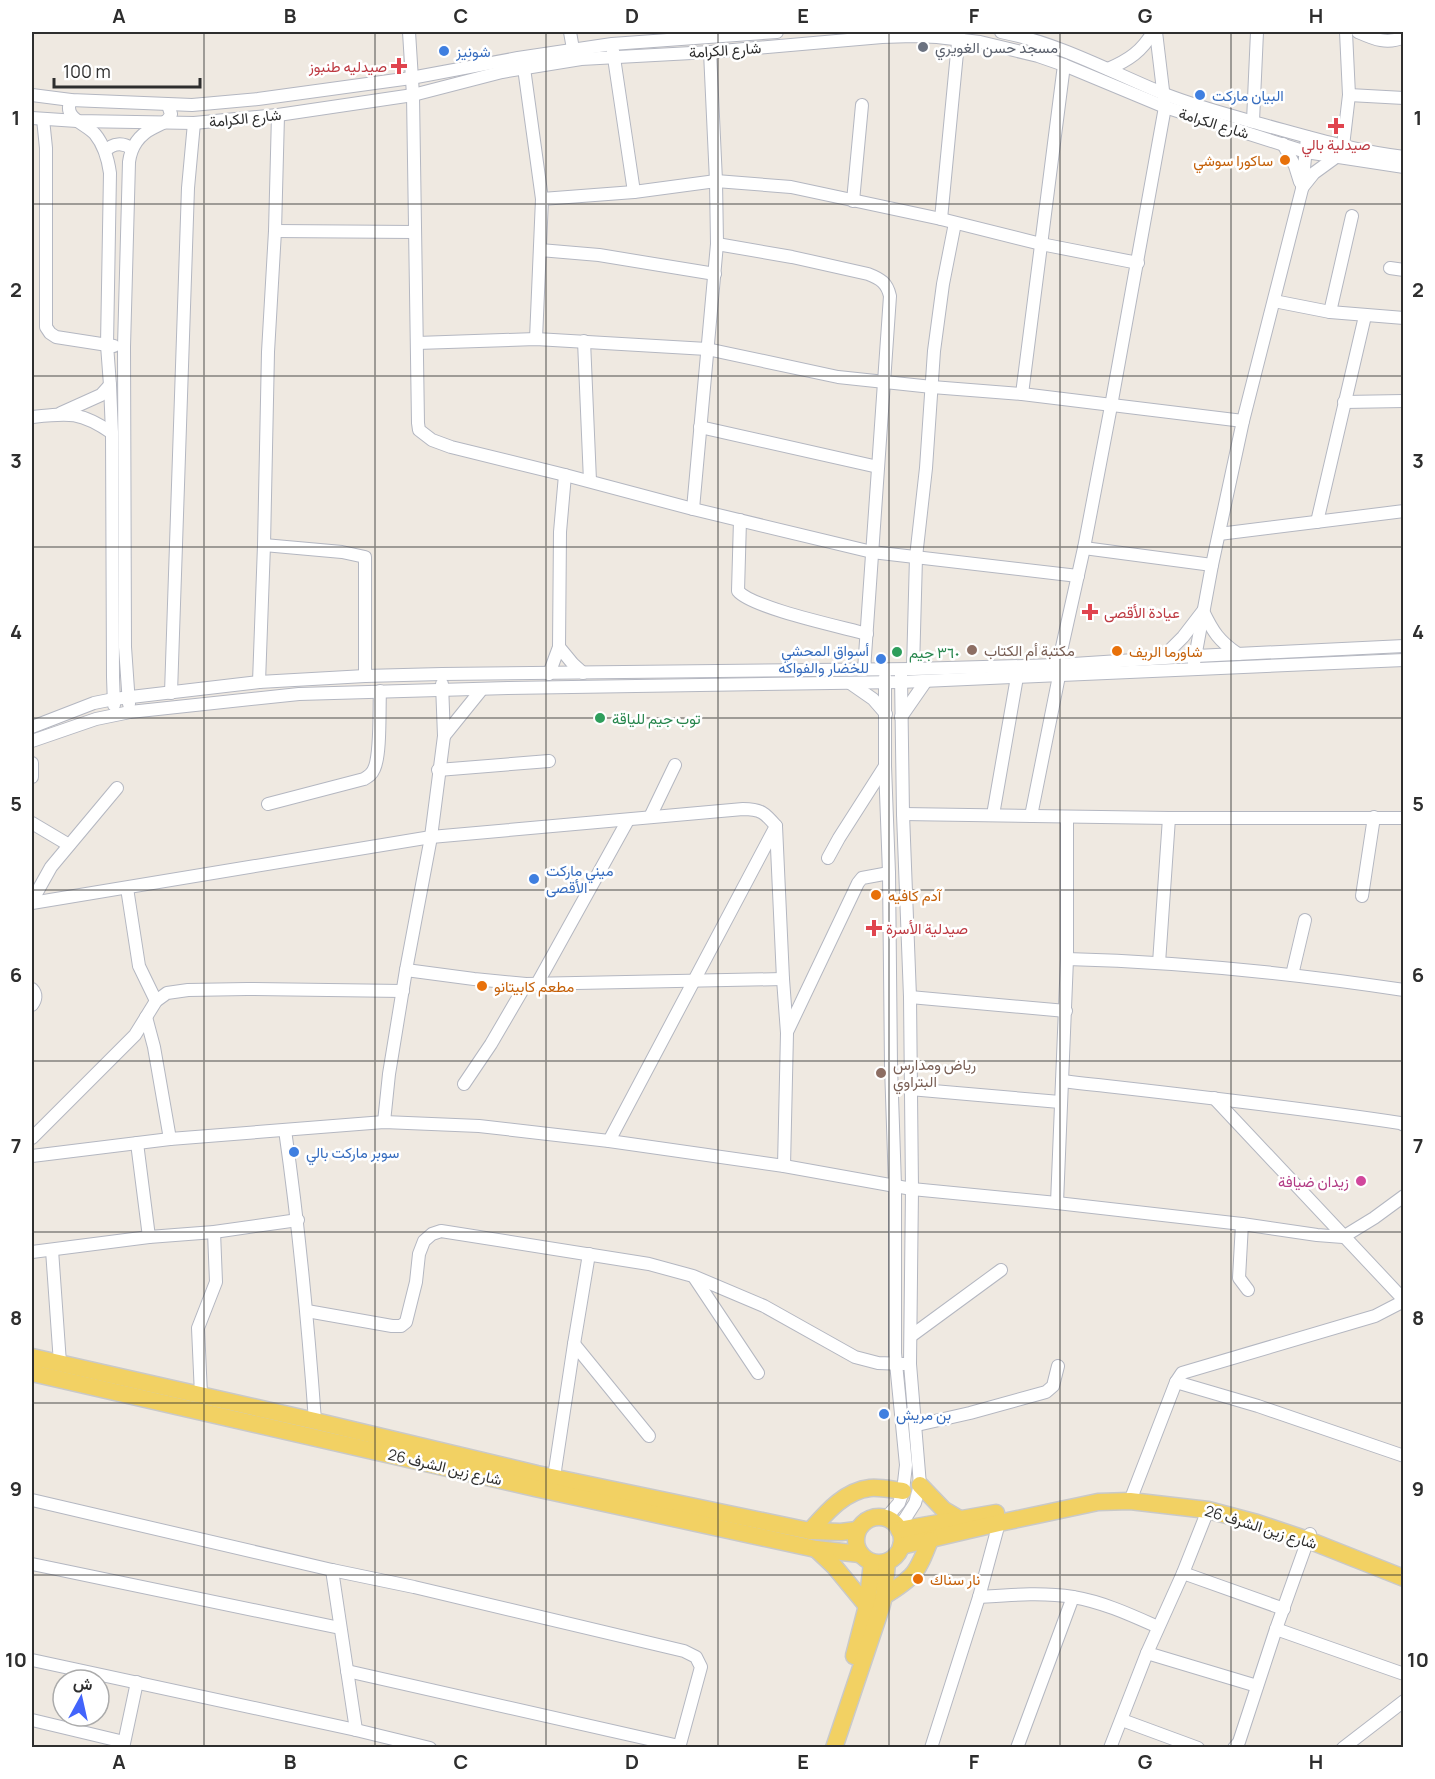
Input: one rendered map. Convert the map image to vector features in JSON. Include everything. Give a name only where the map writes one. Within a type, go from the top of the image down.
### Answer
[{"type":"main road","name":"شارع زين الشرف 26","points":[[32,1357],[315,1421],[536,1481],[816,1549],[873,1560]]},
{"type":"main road","name":"شارع زين الشرف 26","points":[[32,1373],[536,1481],[555,1477],[810,1531],[857,1530]]},
{"type":"main road","points":[[920,1485],[944,1510],[961,1520]]},
{"type":"main road","points":[[810,1531],[841,1499],[857,1491],[871,1488],[903,1491]]},
{"type":"main road","name":"شارع زين الشرف 26","points":[[896,1530],[1096,1494],[1132,1496],[1227,1505],[1310,1536],[1404,1566]]},
{"type":"main road","name":"شارع زين الشرف 26","points":[[896,1530],[930,1540],[999,1523],[1132,1496],[1208,1510],[1310,1536],[1404,1578]]},
{"type":"main road","points":[[834,1748],[884,1596],[873,1560],[856,1546],[855,1538],[857,1530],[867,1520],[878,1517],[896,1530],[898,1553],[873,1560]]},
{"type":"main road","points":[[884,1596],[904,1584],[918,1570],[930,1540]]},
{"type":"main road","points":[[816,1549],[834,1566],[867,1606]]},
{"type":"main road","points":[[822,1748],[858,1644],[867,1606],[873,1560]]},
{"type":"street","points":[[409,32],[418,423],[419,430],[423,434],[451,447],[872,552],[1078,576]]},
{"type":"street","points":[[570,32],[573,49]]},
{"type":"street","name":"شارع الكرامة","points":[[32,95],[71,100],[192,105],[258,99],[411,78],[612,44],[777,32]]},
{"type":"street","name":"شارع الكرامة","points":[[1001,32],[1044,43],[1163,94],[1215,111],[1343,146],[1404,157]]},
{"type":"street","points":[[1108,69],[1134,56],[1154,32]]},
{"type":"street","points":[[1031,816],[1111,406],[1165,107],[1154,32]]},
{"type":"street","points":[[1252,121],[1257,32]]},
{"type":"street","points":[[1343,146],[1349,95],[1346,32]]},
{"type":"street","points":[[1358,32],[1373,39],[1388,42],[1404,37]]},
{"type":"street","name":"شارع الكرامة","points":[[37,118],[162,124],[194,123],[278,115],[412,95],[524,68],[581,59],[710,52],[881,34],[959,35],[1038,56],[1165,107],[1306,152],[1404,167]]},
{"type":"street","points":[[941,219],[959,35]]},
{"type":"street","points":[[1038,56],[1044,43]]},
{"type":"street","points":[[612,44],[634,192]]},
{"type":"street","points":[[693,509],[717,244],[717,181],[710,52]]},
{"type":"street","points":[[1022,394],[1064,65]]},
{"type":"street","points":[[524,68],[542,199],[536,339]]},
{"type":"street","points":[[1349,95],[1404,98]]},
{"type":"street","points":[[71,100],[69,112],[95,134],[105,151],[110,173],[106,345],[110,385],[115,714]]},
{"type":"street","points":[[130,711],[125,636],[124,347],[129,162],[132,149],[143,135],[170,117],[171,111],[168,105]]},
{"type":"street","points":[[853,201],[862,105]]},
{"type":"street","points":[[259,681],[268,352],[275,231],[278,115]]},
{"type":"street","points":[[37,118],[46,148],[46,327],[56,337],[124,347]]},
{"type":"street","points":[[171,693],[188,188],[194,123]]},
{"type":"street","points":[[1193,670],[1212,565],[1243,421],[1302,189],[1307,137]]},
{"type":"street","points":[[105,151],[120,144],[132,149]]},
{"type":"street","points":[[1283,144],[1299,174],[1302,189]]},
{"type":"street","points":[[1302,189],[1314,173],[1335,157]]},
{"type":"street","points":[[542,199],[634,192],[717,181],[790,187],[941,219],[1041,244],[1138,262]]},
{"type":"street","points":[[1330,312],[1352,216]]},
{"type":"street","points":[[896,1530],[915,1503],[920,1485],[910,1364],[912,1189],[910,997],[901,718],[926,468],[934,351],[941,296],[955,223]]},
{"type":"street","points":[[275,231],[414,232]]},
{"type":"street","points":[[717,244],[792,257],[868,274],[884,282],[888,287],[890,297],[864,670]]},
{"type":"street","points":[[540,250],[599,255],[715,274]]},
{"type":"street","points":[[1390,268],[1404,270]]},
{"type":"street","points":[[1274,301],[1330,312],[1404,318]]},
{"type":"street","points":[[1317,522],[1365,316]]},
{"type":"street","points":[[417,344],[536,339],[707,349],[804,370],[884,382],[1022,394],[1243,421]]},
{"type":"street","points":[[584,341],[590,481]]},
{"type":"street","points":[[60,414],[101,395],[110,385]]},
{"type":"street","points":[[1344,402],[1404,401]]},
{"type":"street","points":[[32,417],[60,414],[80,416],[94,421],[111,432]]},
{"type":"street","points":[[700,427],[878,467]]},
{"type":"street","points":[[549,674],[559,647],[560,532],[566,475]]},
{"type":"street","points":[[1219,534],[1404,511]]},
{"type":"street","points":[[740,520],[738,591],[741,595],[760,604],[867,634]]},
{"type":"street","points":[[264,544],[333,551],[365,558],[365,676]]},
{"type":"street","points":[[1084,548],[1212,565]]},
{"type":"street","points":[[1203,611],[1217,637],[1238,654]]},
{"type":"street","points":[[1162,658],[1183,637],[1203,611]]},
{"type":"street","points":[[32,728],[94,703],[259,681],[442,674],[864,670],[886,670],[926,681],[1017,677],[1162,658],[1404,646]]},
{"type":"street","points":[[559,647],[583,673]]},
{"type":"street","points":[[32,741],[130,711],[299,694],[885,683],[905,674],[1058,670],[1193,670],[1404,660]]},
{"type":"street","points":[[886,670],[885,766],[895,1186],[896,1365],[906,1465],[903,1491],[898,1503],[896,1530]]},
{"type":"street","points":[[384,1122],[389,1074],[406,970],[431,837],[444,736],[442,674]]},
{"type":"street","points":[[993,815],[1017,677]]},
{"type":"street","points":[[901,718],[926,681]]},
{"type":"street","points":[[849,682],[873,699],[886,714]]},
{"type":"street","points":[[444,736],[482,689]]},
{"type":"street","points":[[268,804],[364,779],[370,775],[376,765],[380,691]]},
{"type":"street","points":[[438,770],[549,761]]},
{"type":"street","points":[[32,763],[32,777]]},
{"type":"street","points":[[650,817],[675,765]]},
{"type":"street","points":[[828,858],[885,766]]},
{"type":"street","points":[[32,902],[51,867],[117,788]]},
{"type":"street","points":[[32,902],[431,837],[755,809],[766,814],[776,826],[787,1033],[784,1166]]},
{"type":"street","points":[[903,814],[1169,818],[1404,818]]},
{"type":"street","points":[[1057,1203],[1066,1011],[1067,817]]},
{"type":"street","points":[[1362,896],[1374,817]]},
{"type":"street","points":[[1159,963],[1169,818]]},
{"type":"street","points":[[464,1084],[532,984],[628,820]]},
{"type":"street","points":[[32,823],[69,845]]},
{"type":"street","points":[[609,1141],[776,826]]},
{"type":"street","points":[[787,1033],[858,883],[862,878],[889,873]]},
{"type":"street","points":[[127,888],[139,966],[156,1001]]},
{"type":"street","points":[[1292,975],[1305,920]]},
{"type":"street","points":[[1067,959],[1159,963],[1292,975],[1404,990]]},
{"type":"street","points":[[406,970],[532,984],[783,979]]},
{"type":"street","points":[[32,989],[35,995],[32,1005]]},
{"type":"street","points":[[32,1138],[135,1035],[156,1001],[167,993],[188,990],[247,989],[403,991]]},
{"type":"street","points":[[910,997],[1066,1011]]},
{"type":"street","points":[[146,1017],[154,1047],[170,1139]]},
{"type":"street","points":[[1062,1081],[1402,1122]]},
{"type":"street","points":[[910,1089],[1060,1102]]},
{"type":"street","points":[[1132,1496],[1176,1382],[1186,1370],[1375,1316],[1404,1301],[1214,1098]]},
{"type":"street","points":[[32,1156],[170,1139],[384,1122],[479,1126],[609,1141],[784,1166],[912,1189],[1057,1203],[1343,1237],[1404,1196]]},
{"type":"street","points":[[285,1130],[308,1311],[315,1421]]},
{"type":"street","points":[[137,1143],[149,1237]]},
{"type":"street","points":[[32,1252],[298,1221]]},
{"type":"street","points":[[1242,1224],[1239,1278],[1248,1290]]},
{"type":"street","points":[[201,1395],[198,1328],[216,1282],[214,1232]]},
{"type":"street","points":[[308,1311],[392,1326],[404,1324],[411,1306],[424,1241],[432,1234],[441,1232],[649,1264],[693,1276],[764,1306],[855,1357],[878,1364],[910,1364]]},
{"type":"street","points":[[52,1250],[60,1363]]},
{"type":"street","points":[[555,1477],[574,1344],[590,1254]]},
{"type":"street","points":[[911,1336],[1001,1270]]},
{"type":"street","points":[[693,1276],[758,1373]]},
{"type":"street","points":[[574,1344],[649,1436]]},
{"type":"street","points":[[916,1425],[1046,1392],[1053,1386],[1058,1366]]},
{"type":"street","points":[[1176,1382],[1258,1406],[1404,1456]]},
{"type":"street","points":[[32,1500],[684,1651],[692,1654],[701,1667],[679,1747],[347,1671]]},
{"type":"street","points":[[1110,1748],[1147,1653],[1183,1574],[1208,1510]]},
{"type":"street","points":[[931,1748],[979,1597],[999,1523]]},
{"type":"street","points":[[1234,1748],[1239,1742],[1276,1629],[1310,1536]]},
{"type":"street","points":[[32,1564],[340,1628]]},
{"type":"street","points":[[332,1570],[356,1730]]},
{"type":"street","points":[[1183,1574],[1284,1609]]},
{"type":"street","points":[[979,1597],[1041,1595],[1073,1597],[1106,1606],[1158,1627]]},
{"type":"street","points":[[1017,1748],[1073,1597]]},
{"type":"street","points":[[1276,1629],[1404,1674]]},
{"type":"street","points":[[1147,1653],[1257,1686]]},
{"type":"street","points":[[32,1660],[430,1748]]},
{"type":"street","points":[[32,1720],[123,1745],[137,1682]]},
{"type":"street","points":[[1343,1748],[1404,1701]]},
{"type":"street","points":[[1122,1720],[1194,1747]]},
{"type":"place","name":"مسجد حسن الغويري","points":[[923,47]]},
{"type":"place","name":"شونيز","points":[[444,51]]},
{"type":"place","name":"صيدليه طنبوز","points":[[399,66]]},
{"type":"place","name":"البيان ماركت","points":[[1200,95]]},
{"type":"place","name":"صيدلية بالي","points":[[1336,126]]},
{"type":"place","name":"ساكورا سوشي","points":[[1285,160]]},
{"type":"place","name":"عيادة الأقصى","points":[[1090,612]]},
{"type":"place","name":"مكتبة أم الكتاب","points":[[972,650]]},
{"type":"place","name":"شاورما الريف","points":[[1117,651]]},
{"type":"place","name":"٣٦٠ جيم","points":[[897,652]]},
{"type":"place","name":"أسواق المحشي للخضار والفواكه","points":[[881,659]]},
{"type":"place","name":"توب جيم للياقة","points":[[600,718]]},
{"type":"place","name":"ميني ماركت الأقصى","points":[[534,879]]},
{"type":"place","name":"آدم كافيه","points":[[876,895]]},
{"type":"place","name":"صيدلية الأسرة","points":[[874,928]]},
{"type":"place","name":"مطعم كابيتانو","points":[[482,986]]},
{"type":"place","name":"رياض ومدارس البتراوي","points":[[881,1073]]},
{"type":"place","name":"سوبر ماركت بالي","points":[[294,1152]]},
{"type":"place","name":"زيدان ضيافة","points":[[1361,1181]]},
{"type":"place","name":"بن مريش","points":[[884,1414]]},
{"type":"place","name":"نار سناك","points":[[918,1579]]}]
